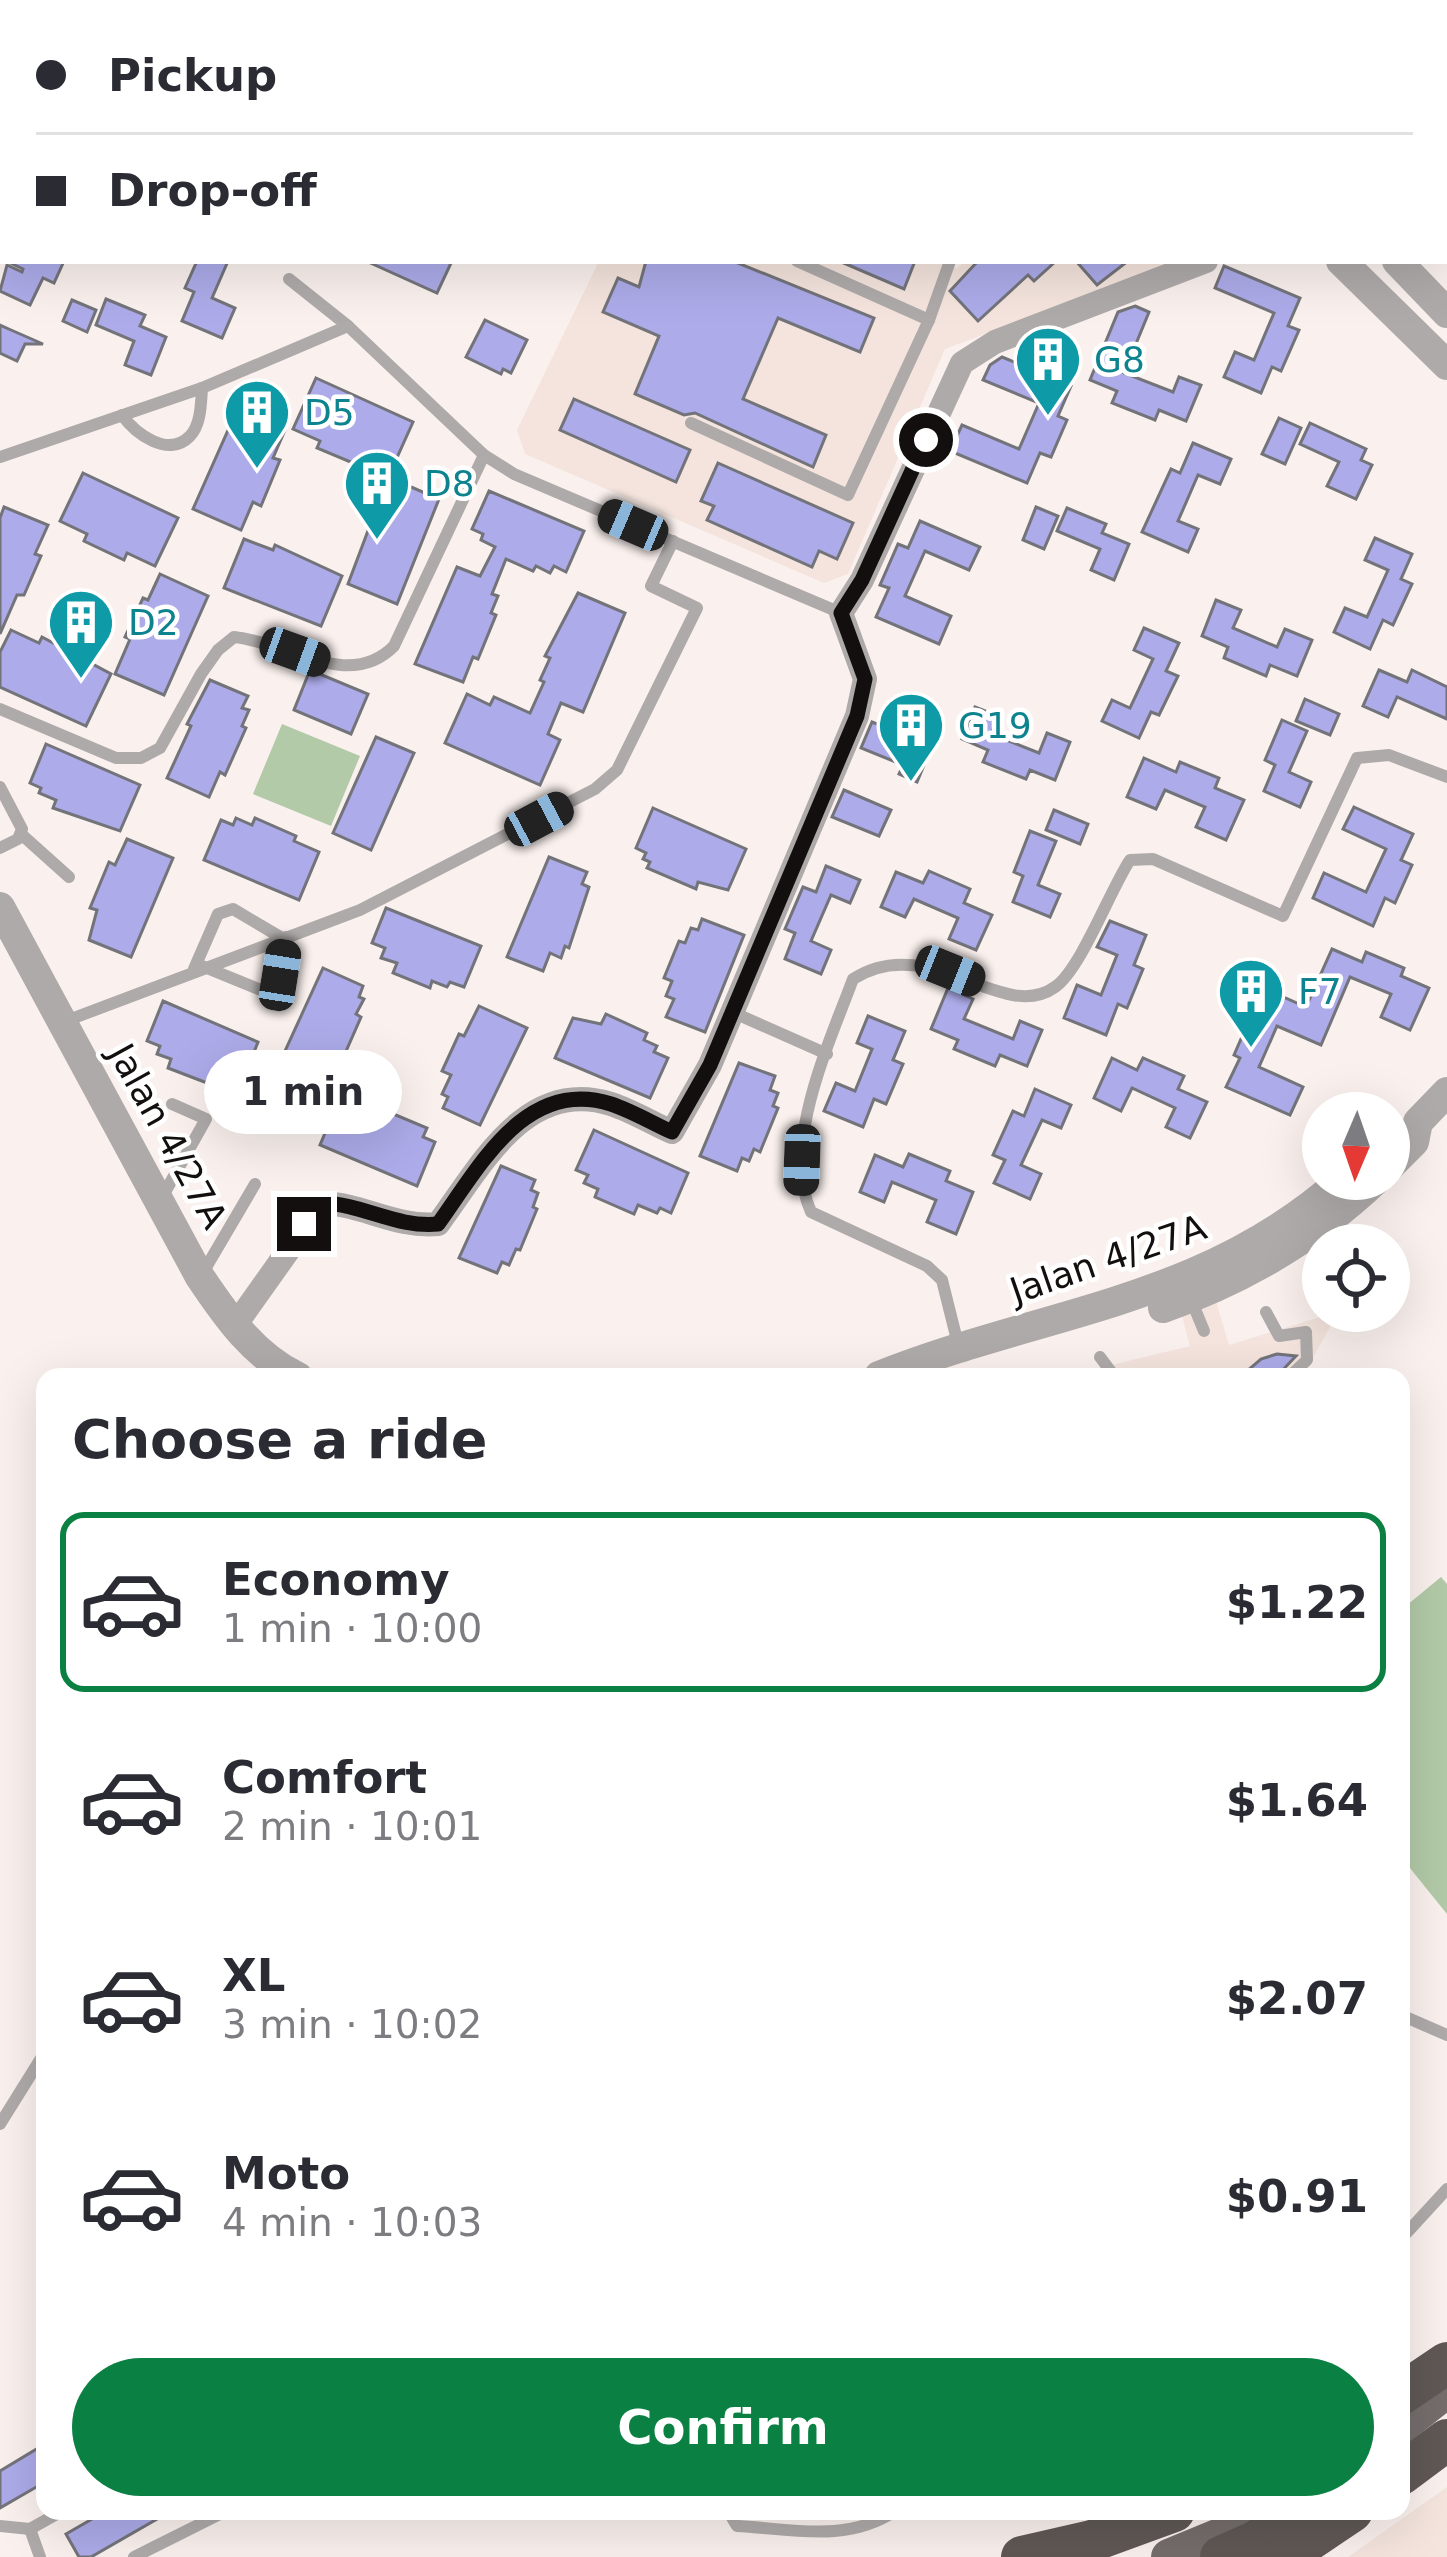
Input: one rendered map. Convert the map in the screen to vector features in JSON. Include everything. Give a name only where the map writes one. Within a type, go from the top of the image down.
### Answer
[{"type":"highway","points":[[1410,2388],[1447,2363]]},
{"type":"highway","points":[[1410,2433],[1447,2406]]},
{"type":"highway","points":[[1410,2467],[1447,2440]]},
{"type":"highway","points":[[1022,2557],[1092,2541],[1149,2520]]},
{"type":"highway","points":[[1221,2557],[1289,2520]]},
{"type":"highway","points":[[1284,2557],[1339,2520]]},
{"type":"main road","points":[[1410,2419],[1447,2390]]},
{"type":"main road","points":[[1410,2479],[1447,2456]]},
{"type":"main road","points":[[1169,2557],[1256,2520]]},
{"type":"main road","points":[[1294,2557],[1350,2520]]},
{"type":"street","points":[[233,1327],[322,1203],[350,1204],[382,1219],[414,1226],[438,1224],[510,1132],[536,1108],[566,1098],[609,1103],[672,1132],[710,1065],[857,716],[865,679],[841,613],[862,580],[962,362],[995,342],[1198,264]]},
{"type":"street","points":[[1344,264],[1447,365]]},
{"type":"street","points":[[1400,264],[1447,313]]},
{"type":"street","name":"Jalan 4/27A","points":[[0,907],[200,1277],[233,1327],[282,1368]]},
{"type":"street","points":[[1410,1146],[1418,1122],[1447,1092]]},
{"type":"street","points":[[1410,1124],[1418,1122]]},
{"type":"street","name":"Jalan 4/27A","points":[[903,1368],[1130,1300],[1187,1289],[1278,1232],[1317,1200]]},
{"type":"street","name":"Jalan 4/27A","points":[[961,1368],[1029,1350],[1274,1258],[1353,1200]]},
{"type":"lane","points":[[804,264],[928,320]]},
{"type":"lane","points":[[691,423],[848,495],[949,264]]},
{"type":"lane","points":[[289,279],[348,326],[484,454],[514,474],[841,613]]},
{"type":"lane","points":[[0,458],[202,388],[348,326]]},
{"type":"lane","points":[[122,416],[135,433],[149,440],[179,443],[196,426],[202,388]]},
{"type":"lane","points":[[0,709],[116,758],[141,758],[160,748],[209,662],[234,637],[260,640],[330,665],[380,661],[394,646],[484,454]]},
{"type":"lane","points":[[62,1022],[360,910],[595,789],[617,770],[698,608],[652,586],[673,542]]},
{"type":"lane","points":[[959,1349],[942,1280],[927,1266],[811,1212],[800,1189],[802,1132],[853,979],[874,965],[902,963],[950,971],[1011,997],[1035,997],[1058,986],[1130,860],[1153,859],[1283,916],[1357,758],[1389,754],[1447,777]]},
{"type":"lane","points":[[0,787],[21,834],[69,877]]},
{"type":"lane","points":[[0,848],[21,834]]},
{"type":"lane","points":[[198,968],[218,914],[225,909],[284,937]]},
{"type":"lane","points":[[198,968],[261,990],[280,975],[284,937]]},
{"type":"lane","points":[[732,1012],[827,1054]]},
{"type":"lane","points":[[160,1202],[206,1119],[172,1104]]},
{"type":"lane","points":[[200,1277],[255,1184]]},
{"type":"lane","points":[[1187,1289],[1204,1331]]},
{"type":"lane","points":[[1266,1312],[1280,1336],[1306,1331],[1306,1360],[1298,1368]]},
{"type":"lane","points":[[1100,1357],[1108,1368]]},
{"type":"lane","points":[[1410,2019],[1447,2035]]},
{"type":"lane","points":[[0,2124],[36,2066]]},
{"type":"lane","points":[[1410,2229],[1447,2189]]},
{"type":"lane","points":[[0,2526],[30,2529],[46,2520]]},
{"type":"lane","points":[[134,2557],[208,2520]]},
{"type":"lane","points":[[733,2520],[737,2526],[844,2533],[882,2520]]},
{"type":"lane","points":[[30,2529],[40,2557]]},
{"type":"shaded area","points":[[598,264],[953,264],[956,269],[962,264],[1173,264],[945,349],[848,574],[824,583],[525,454],[517,430]]},
{"type":"shaded area","points":[[1216,1301],[1229,1345],[1302,1323],[1302,1332],[1327,1332],[1307,1368],[1099,1368],[1190,1346],[1182,1316]]},
{"type":"shaded area","points":[[1447,2487],[1447,2557],[1348,2557],[1400,2520],[1410,2520],[1410,2513]]},
{"type":"green space","points":[[282,724],[360,756],[331,826],[253,794]]},
{"type":"green space","points":[[1441,1577],[1447,1584],[1447,1914],[1410,1868],[1410,1603]]},
{"type":"building","points":[[12,264],[63,264],[54,283],[43,278],[30,305],[0,291],[7,265],[23,269]]},
{"type":"building","points":[[196,264],[227,264],[212,298],[235,308],[222,338],[182,321],[194,292],[185,288]]},
{"type":"building","points":[[373,264],[451,264],[437,293]]},
{"type":"building","points":[[645,264],[740,264],[874,318],[860,352],[778,318],[743,399],[826,435],[813,467],[695,413],[684,415],[635,394],[659,336],[603,312],[618,278],[639,287]]},
{"type":"building","points":[[846,264],[914,264],[904,289]]},
{"type":"building","points":[[975,264],[1053,264],[1034,281],[1028,275],[978,321],[950,291]]},
{"type":"building","points":[[1079,264],[1124,264],[1097,285]]},
{"type":"building","points":[[1224,266],[1300,298],[1288,326],[1299,330],[1281,371],[1272,367],[1261,393],[1224,377],[1235,352],[1254,360],[1274,313],[1215,288]]},
{"type":"building","points":[[106,299],[145,315],[140,326],[166,337],[151,375],[125,365],[134,341],[96,325]]},
{"type":"building","points":[[72,300],[96,310],[87,332],[63,321]]},
{"type":"building","points":[[1135,306],[1149,312],[1124,373],[1173,392],[1179,377],[1201,385],[1186,421],[1159,410],[1155,420],[1112,403],[1117,391],[1090,380],[1118,312]]},
{"type":"building","points":[[485,320],[527,340],[511,373],[503,369],[501,374],[466,357]]},
{"type":"building","points":[[0,325],[43,344],[25,344],[17,361],[0,353]]},
{"type":"building","name":"G8","points":[[1002,357],[1071,386],[1058,416],[1067,420],[1051,457],[1040,453],[1027,483],[950,451],[962,425],[1019,449],[1039,403],[983,380],[990,365]]},
{"type":"building","points":[[316,378],[413,422],[390,473],[317,448],[320,441],[293,429]]},
{"type":"building","points":[[574,399],[690,450],[676,482],[560,430]]},
{"type":"building","name":"D5","points":[[237,410],[285,430],[273,458],[280,460],[261,506],[253,502],[241,530],[193,509]]},
{"type":"building","points":[[1279,418],[1301,428],[1285,464],[1262,454]]},
{"type":"building","points":[[1310,423],[1366,449],[1361,460],[1372,465],[1356,499],[1327,486],[1339,462],[1300,444]]},
{"type":"building","points":[[1193,443],[1231,459],[1220,484],[1198,475],[1178,521],[1198,529],[1188,552],[1142,532],[1171,469],[1180,473]]},
{"type":"building","points":[[718,463],[853,523],[837,559],[819,551],[812,567],[707,520],[714,506],[701,501]]},
{"type":"building","points":[[83,473],[178,518],[155,566],[127,553],[124,560],[84,541],[87,534],[60,521]]},
{"type":"building","name":"D8","points":[[395,480],[439,499],[397,604],[348,584],[378,504],[384,507]]},
{"type":"building","points":[[489,491],[584,531],[566,572],[554,566],[550,573],[536,566],[533,571],[506,559],[492,594],[498,596],[491,613],[496,615],[463,682],[415,664],[457,567],[480,576],[495,547],[472,529]]},
{"type":"building","points":[[4,507],[48,525],[24,595],[17,595],[0,634],[0,518]]},
{"type":"building","points":[[1036,507],[1058,516],[1044,549],[1023,540]]},
{"type":"building","points":[[1067,508],[1106,524],[1102,533],[1129,544],[1114,580],[1091,570],[1100,549],[1057,531]]},
{"type":"building","points":[[920,521],[980,547],[969,570],[925,551],[905,596],[951,616],[939,644],[876,617],[889,588],[880,585],[898,544],[908,548]]},
{"type":"building","points":[[1375,538],[1412,554],[1401,579],[1412,584],[1393,625],[1383,620],[1370,649],[1334,632],[1345,608],[1367,617],[1388,570],[1365,560]]},
{"type":"building","points":[[244,539],[273,550],[275,545],[342,576],[321,626],[224,588]]},
{"type":"building","points":[[160,574],[208,596],[164,695],[115,674],[130,639],[125,637]]},
{"type":"building","points":[[578,593],[625,613],[583,712],[561,703],[548,734],[560,740],[540,785],[445,743],[467,694],[490,705],[494,697],[530,713],[544,682],[540,680],[550,658],[545,656]]},
{"type":"building","points":[[1216,600],[1241,610],[1233,628],[1277,647],[1285,629],[1312,640],[1297,676],[1270,665],[1266,676],[1224,658],[1228,647],[1202,636]]},
{"type":"building","points":[[1144,628],[1179,643],[1166,671],[1178,676],[1159,715],[1151,712],[1139,738],[1102,721],[1112,700],[1130,708],[1153,659],[1134,650]]},
{"type":"building","name":"D2","points":[[11,630],[39,643],[42,637],[111,674],[86,726],[0,687],[0,652]]},
{"type":"building","points":[[310,670],[368,694],[351,734],[294,710]]},
{"type":"building","points":[[1379,670],[1407,682],[1412,670],[1447,687],[1447,719],[1397,697],[1388,717],[1363,706]]},
{"type":"building","points":[[210,680],[248,696],[242,708],[249,710],[225,775],[220,772],[209,797],[167,778]]},
{"type":"building","points":[[1305,699],[1339,714],[1330,735],[1296,721]]},
{"type":"building","points":[[975,707],[998,716],[991,734],[1039,753],[1047,733],[1070,742],[1055,780],[1030,770],[1026,779],[983,762],[988,750],[962,739]]},
{"type":"building","points":[[1282,720],[1307,731],[1289,772],[1311,782],[1300,807],[1264,791],[1275,765],[1265,760]]},
{"type":"building","points":[[872,722],[932,746],[917,782],[899,774],[903,765],[861,748]]},
{"type":"building","points":[[376,737],[414,753],[371,850],[333,833]]},
{"type":"building","points":[[46,744],[140,785],[120,831],[53,808],[56,800],[30,783]]},
{"type":"building","points":[[1144,758],[1176,772],[1180,762],[1219,778],[1215,788],[1244,800],[1226,840],[1196,827],[1205,807],[1165,790],[1156,809],[1127,797]]},
{"type":"building","points":[[844,790],[891,810],[879,836],[832,817]]},
{"type":"building","points":[[1354,807],[1413,834],[1401,860],[1412,865],[1395,903],[1385,898],[1373,926],[1313,898],[1324,873],[1366,892],[1386,849],[1343,829]]},
{"type":"building","points":[[653,808],[746,849],[728,890],[698,882],[696,889],[647,868],[646,853],[636,848]]},
{"type":"building","points":[[1054,810],[1088,824],[1080,844],[1046,830]]},
{"type":"building","points":[[236,818],[252,825],[255,818],[319,852],[299,900],[204,860],[221,820],[233,825]]},
{"type":"building","points":[[1030,831],[1056,841],[1038,885],[1060,894],[1050,917],[1013,902],[1023,876],[1014,872]]},
{"type":"building","points":[[127,839],[173,858],[131,957],[89,940],[97,910],[90,908],[109,862],[115,865]]},
{"type":"building","points":[[549,857],[587,872],[582,884],[589,887],[569,948],[565,946],[561,958],[550,953],[543,971],[507,957]]},
{"type":"building","points":[[826,866],[860,880],[850,903],[831,895],[811,941],[831,950],[821,974],[785,959],[795,933],[785,929],[803,887],[816,892]]},
{"type":"building","points":[[929,871],[970,889],[964,903],[992,915],[976,950],[949,939],[958,918],[914,899],[905,917],[881,907],[896,872],[923,883]]},
{"type":"building","points":[[386,908],[481,946],[464,987],[432,981],[430,988],[393,973],[397,963],[381,958],[385,948],[372,943]]},
{"type":"building","points":[[702,919],[744,935],[705,1032],[666,1017],[674,999],[666,996],[672,981],[664,978],[679,941],[685,943],[691,928],[698,930]]},
{"type":"building","points":[[1110,921],[1146,935],[1134,965],[1143,969],[1127,1008],[1118,1004],[1106,1035],[1064,1018],[1077,985],[1101,995],[1117,955],[1097,947]]},
{"type":"building","points":[[1332,949],[1362,962],[1366,952],[1404,968],[1401,976],[1429,988],[1410,1030],[1381,1017],[1391,994],[1350,977],[1321,1045],[1277,1026],[1259,1067],[1303,1087],[1290,1115],[1226,1087],[1251,1016],[1259,1020],[1272,992],[1306,1007]]},
{"type":"building","points":[[323,968],[363,986],[359,997],[364,999],[343,1058],[336,1055],[324,1082],[280,1062]]},
{"type":"building","points":[[948,988],[973,999],[964,1019],[1013,1039],[1020,1021],[1042,1030],[1027,1066],[1000,1055],[995,1066],[954,1049],[958,1040],[931,1029]]},
{"type":"building","points":[[163,1001],[258,1042],[241,1084],[209,1078],[207,1083],[168,1068],[171,1059],[157,1054],[160,1046],[147,1041]]},
{"type":"building","points":[[479,1006],[527,1028],[480,1125],[443,1108],[448,1097],[442,1094],[451,1075],[442,1071]]},
{"type":"building","points":[[606,1014],[647,1033],[644,1040],[657,1046],[654,1052],[668,1058],[650,1098],[555,1058],[573,1018],[601,1024]]},
{"type":"building","points":[[868,1016],[905,1031],[893,1060],[903,1064],[886,1104],[874,1099],[863,1127],[824,1111],[836,1083],[855,1091],[872,1049],[857,1043]]},
{"type":"building","points":[[1112,1058],[1137,1070],[1143,1058],[1184,1076],[1178,1089],[1207,1102],[1190,1138],[1166,1127],[1175,1108],[1132,1088],[1121,1111],[1094,1098]]},
{"type":"building","points":[[739,1063],[775,1076],[770,1090],[778,1093],[773,1106],[778,1108],[760,1152],[754,1149],[749,1161],[742,1158],[737,1171],[700,1156]]},
{"type":"building","points":[[1035,1089],[1071,1105],[1061,1128],[1042,1120],[1021,1165],[1041,1174],[1030,1199],[994,1183],[1005,1160],[993,1155],[1013,1111],[1024,1116]]},
{"type":"building","points":[[337,1105],[354,1112],[357,1106],[369,1111],[372,1105],[427,1128],[423,1137],[435,1142],[417,1186],[320,1145]]},
{"type":"building","points":[[594,1130],[688,1173],[671,1213],[638,1205],[634,1214],[595,1197],[598,1189],[584,1183],[588,1175],[576,1170]]},
{"type":"building","points":[[909,1154],[950,1171],[946,1181],[973,1192],[956,1234],[927,1222],[936,1200],[892,1182],[884,1202],[860,1192],[875,1155],[903,1167]]},
{"type":"building","points":[[501,1166],[535,1180],[531,1190],[538,1193],[533,1207],[537,1209],[520,1250],[516,1249],[509,1265],[502,1262],[497,1273],[459,1258]]},
{"type":"building","points":[[1277,1354],[1296,1356],[1285,1368],[1250,1368]]},
{"type":"building","points":[[36,2449],[36,2487],[0,2508],[0,2471]]},
{"type":"building","points":[[90,2520],[155,2520],[91,2557],[79,2557],[66,2534]]},
{"type":"place","name":"G8","points":[[1048,418]]},
{"type":"place","name":"D5","points":[[257,471]]},
{"type":"place","name":"D8","points":[[377,542]]},
{"type":"place","name":"D2","points":[[81,681]]},
{"type":"place","name":"G19","points":[[911,784]]},
{"type":"place","name":"F7","points":[[1251,1050]]},
{"type":"route","points":[[304,1224],[322,1203],[350,1204],[382,1219],[414,1226],[438,1224],[510,1132],[536,1108],[566,1098],[609,1103],[672,1132],[710,1065],[857,716],[865,679],[841,613],[862,580],[926,440]]}]
